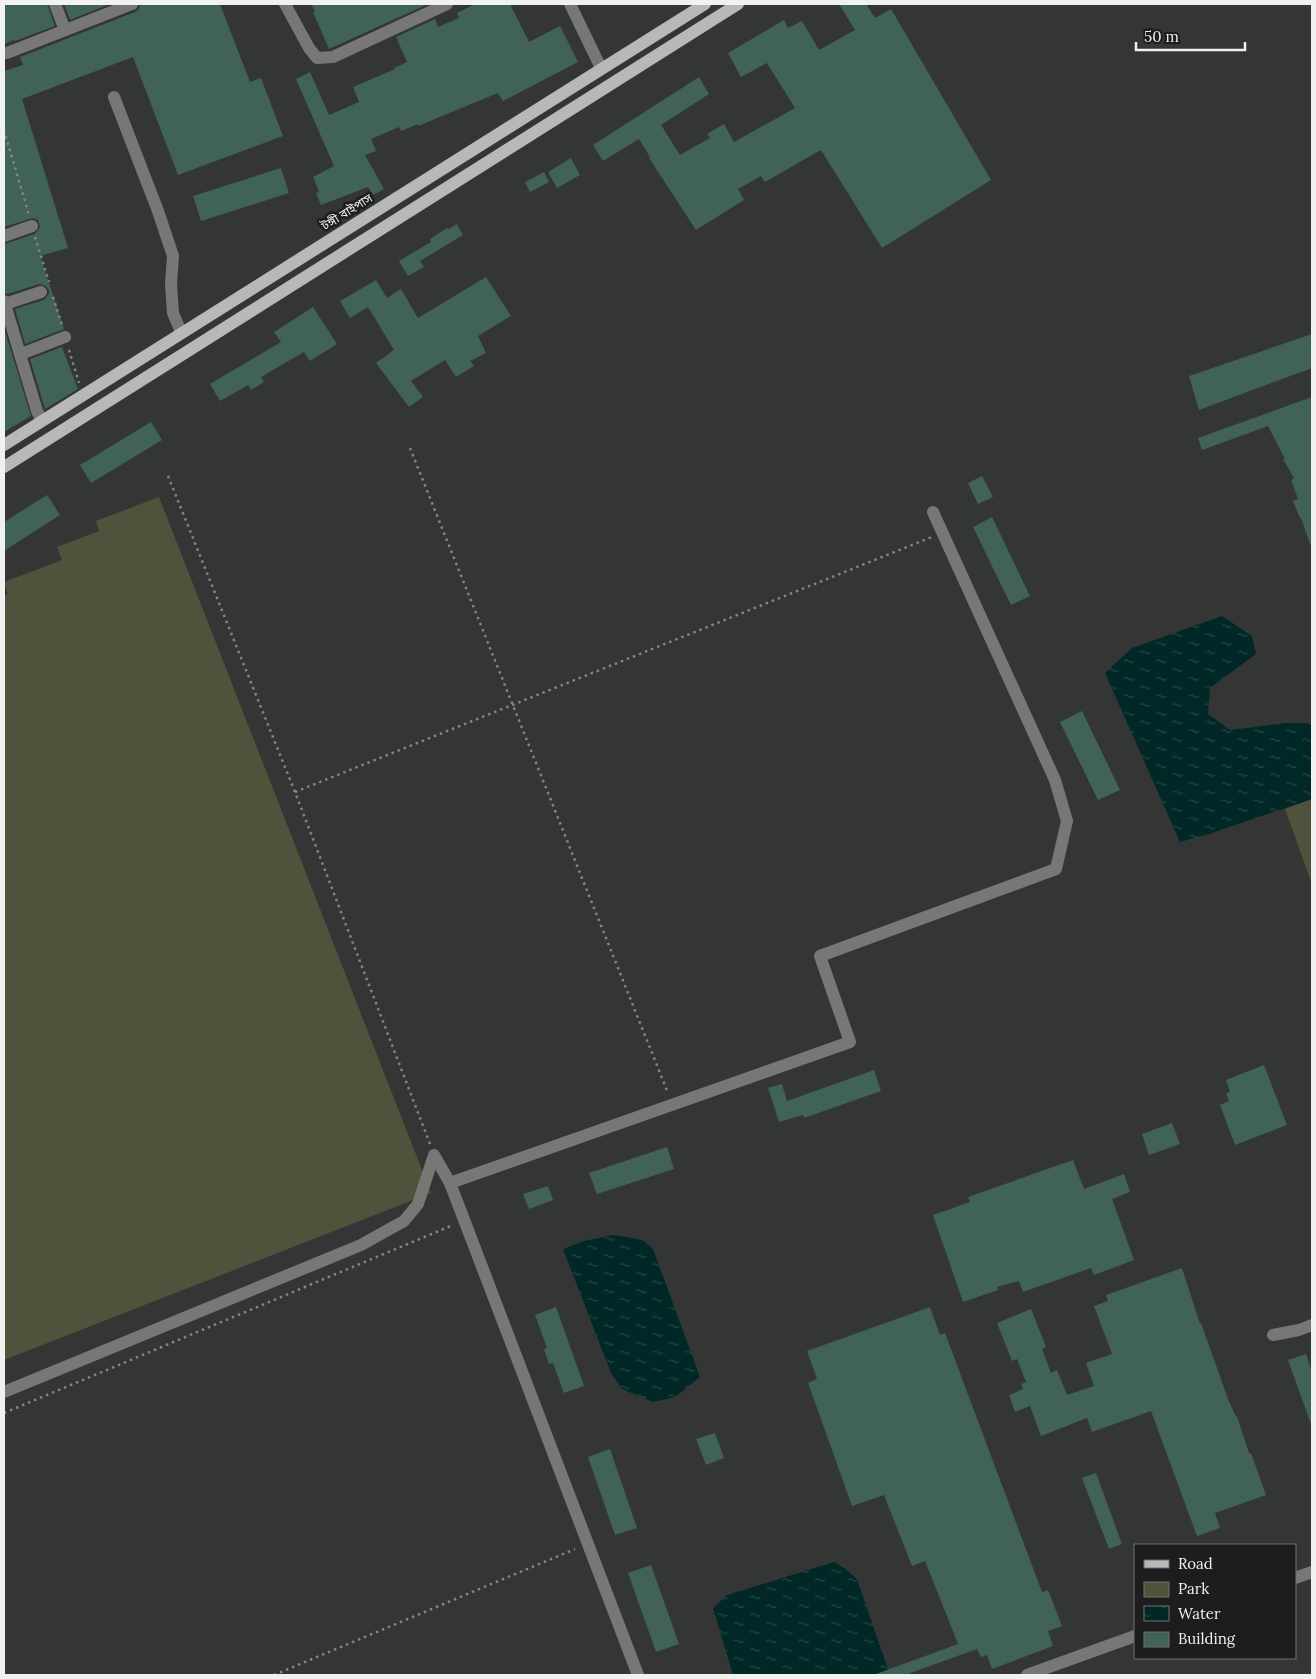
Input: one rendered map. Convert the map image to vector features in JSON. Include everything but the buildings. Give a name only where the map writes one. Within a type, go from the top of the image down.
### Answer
[{"type":"main road","name":"টঙ্গী বাইপাস","points":[[4,445],[705,4]]},
{"type":"main road","points":[[4,467],[738,4]]},
{"type":"street","points":[[55,4],[65,30]]},
{"type":"street","points":[[5,50],[65,30],[130,4]]},
{"type":"street","points":[[285,4],[309,48],[317,58],[333,57],[447,4]]},
{"type":"street","points":[[570,4],[601,68]]},
{"type":"street","points":[[114,97],[158,211],[173,256],[171,284],[173,313],[181,332]]},
{"type":"street","points":[[4,236],[32,226]]},
{"type":"street","points":[[42,420],[37,411],[4,303],[47,288]]},
{"type":"street","points":[[21,354],[65,337]]},
{"type":"street","points":[[450,1183],[850,1042],[820,956],[1056,869],[1067,821],[1055,780],[933,512]]},
{"type":"street","points":[[434,1155],[450,1183],[466,1220],[638,1675]]},
{"type":"street","points":[[4,1392],[361,1245],[404,1221],[418,1204],[434,1155]]},
{"type":"street","points":[[1273,1335],[1299,1330],[1312,1324]]},
{"type":"street","points":[[1296,1578],[1312,1572]]},
{"type":"street","points":[[1027,1675],[1134,1636]]},
{"type":"path","points":[[4,130],[32,226],[47,288],[65,337],[82,395]]},
{"type":"path","points":[[410,448],[672,1104]]},
{"type":"path","points":[[168,476],[295,792],[434,1155]]},
{"type":"path","points":[[295,792],[940,534]]},
{"type":"path","points":[[4,1413],[466,1220]]},
{"type":"path","points":[[274,1675],[588,1544]]},
{"type":"green space","points":[[159,497],[431,1193],[4,1360],[4,596],[8,594],[4,582],[62,560],[57,547],[99,531],[96,521]]},
{"type":"green space","points":[[1312,799],[1312,884],[1285,809]]},
{"type":"water","points":[[1222,616],[1252,636],[1256,654],[1210,688],[1208,714],[1230,730],[1285,723],[1312,723],[1312,799],[1180,842],[1105,673],[1132,648]]},
{"type":"water","points":[[613,1235],[643,1240],[653,1249],[700,1377],[675,1397],[653,1402],[622,1389],[611,1373],[563,1249],[584,1241]]},
{"type":"water","points":[[834,1562],[857,1579],[890,1675],[733,1675],[713,1608],[727,1595]]}]
